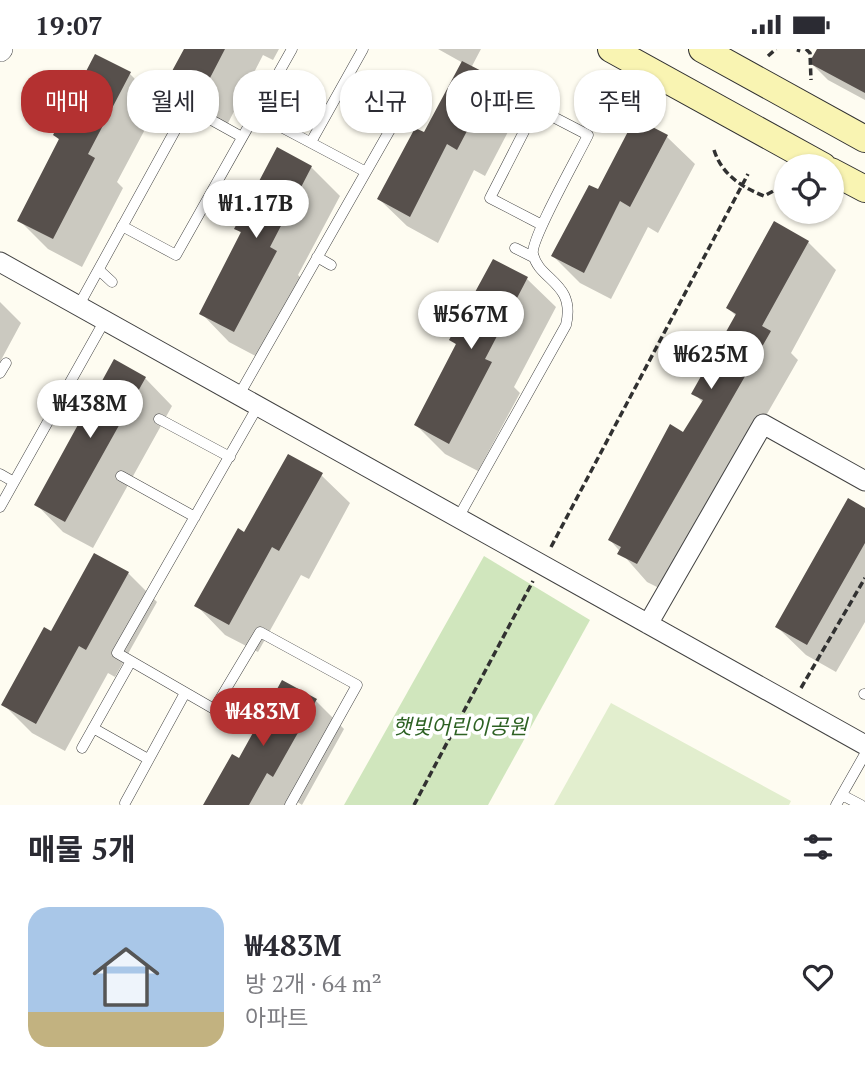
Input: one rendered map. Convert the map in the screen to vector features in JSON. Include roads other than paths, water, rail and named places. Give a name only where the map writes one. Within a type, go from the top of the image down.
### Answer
[{"type":"main road","points":[[611,49],[801,154]]},
{"type":"main road","points":[[702,49],[865,139]]},
{"type":"main road","points":[[844,178],[865,189]]},
{"type":"street","points":[[0,262],[865,745]]},
{"type":"street","points":[[648,624],[763,424],[865,481]]},
{"type":"lane","points":[[280,70],[292,49]]},
{"type":"lane","points":[[311,142],[363,49]]},
{"type":"lane","points":[[79,305],[188,107],[242,137]]},
{"type":"lane","points":[[533,257],[533,245],[542,225],[588,135],[536,108],[490,198],[542,225]]},
{"type":"lane","points":[[122,226],[176,255],[244,133]]},
{"type":"lane","points":[[294,133],[366,171]]},
{"type":"lane","points":[[239,395],[388,133]]},
{"type":"lane","points":[[458,518],[566,325],[569,313],[557,283],[533,257],[515,248]]},
{"type":"lane","points":[[317,257],[331,265]]},
{"type":"lane","points":[[99,269],[112,282]]},
{"type":"lane","points":[[0,507],[105,320]]},
{"type":"lane","points":[[0,373],[6,363]]},
{"type":"lane","points":[[258,406],[117,653],[214,709],[260,632],[357,685],[290,805]]},
{"type":"lane","points":[[159,419],[230,457]]},
{"type":"lane","points":[[0,474],[14,482]]},
{"type":"lane","points":[[121,476],[195,517]]},
{"type":"lane","points":[[82,748],[131,661]]},
{"type":"lane","points":[[125,803],[185,692]]},
{"type":"lane","points":[[93,728],[148,759]]},
{"type":"lane","points":[[836,805],[865,754]]},
{"type":"lane","points":[[842,795],[861,805]]},
{"type":"park label","name":"햇빛어린이공원","points":[[460,726]]}]
